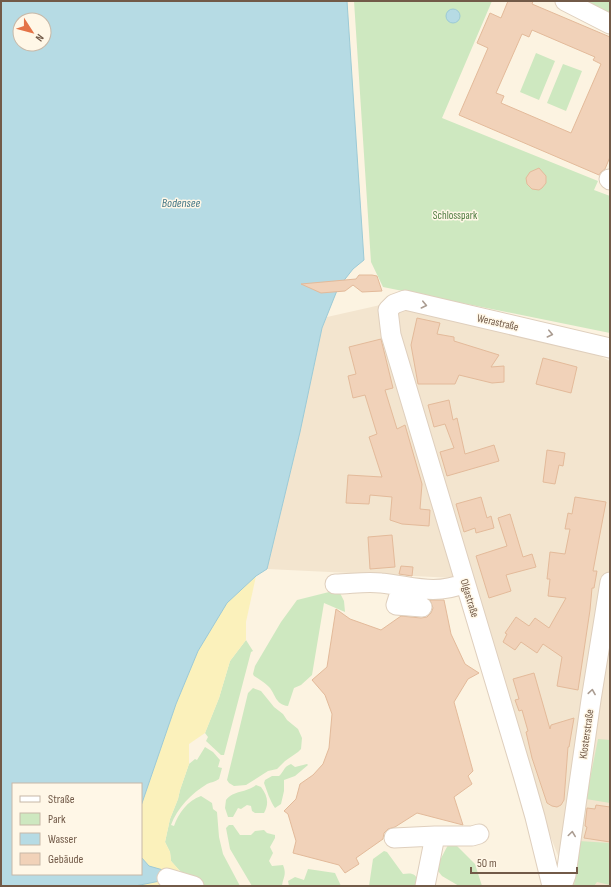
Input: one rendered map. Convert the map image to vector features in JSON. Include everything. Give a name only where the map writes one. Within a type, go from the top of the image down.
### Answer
[{"type":"street","points":[[565,1],[610,24]]},
{"type":"street","name":"Werastraße","points":[[388,310],[394,304],[405,300],[610,348]]},
{"type":"street","name":"Olgastraße","points":[[388,310],[391,335],[533,810],[552,886]]},
{"type":"street","points":[[335,584],[380,582],[426,590],[453,588],[465,582]]},
{"type":"street","name":"Klosterstraße","points":[[562,886],[566,875],[591,700],[610,582]]},
{"type":"street","points":[[402,586],[396,605],[422,607]]},
{"type":"street","points":[[394,838],[472,836],[479,834]]},
{"type":"street","points":[[425,886],[435,836]]},
{"type":"street","points":[[167,878],[194,886]]},
{"type":"shaded area","points":[[416,297],[578,346],[610,361],[610,886],[570,886],[540,810],[455,578],[267,569],[300,432],[322,328],[327,317]]},
{"type":"green space","name":"Schlosspark","points":[[354,1],[492,1],[442,118],[598,181],[594,190],[610,196],[610,333],[383,287],[371,262]]},
{"type":"green space","points":[[587,1],[610,1],[610,16],[602,13]]},
{"type":"green space","points":[[536,53],[555,61],[539,100],[520,92]]},
{"type":"green space","points":[[563,64],[582,71],[566,111],[547,103]]},
{"type":"green space","points":[[333,591],[340,593],[344,601],[345,612],[324,603],[312,675],[301,685],[294,688],[288,706],[284,705],[278,701],[268,686],[254,676],[255,666],[281,622],[297,600]]},
{"type":"green space","points":[[246,640],[253,651],[251,652],[224,755],[221,755],[206,741],[208,737],[205,733],[219,698],[230,661]]},
{"type":"green space","points":[[253,688],[261,691],[274,707],[298,729],[302,738],[301,749],[277,769],[268,771],[246,785],[234,786],[227,780],[248,693]]},
{"type":"green space","points":[[598,739],[610,740],[610,803],[586,799]]},
{"type":"green space","points":[[205,747],[213,752],[220,760],[218,767],[222,768],[219,779],[207,784],[191,796],[181,807],[171,825],[174,826],[184,808],[196,798],[201,796],[212,803],[213,809],[217,812],[219,837],[223,854],[240,886],[199,886],[179,870],[171,861],[170,852],[165,842],[170,819],[189,764],[195,759],[197,760]]},
{"type":"green space","points":[[291,764],[295,767],[308,765],[295,776],[284,780],[284,791],[281,804],[275,808],[264,783],[265,780],[272,776],[279,776],[286,767]]},
{"type":"green space","points":[[256,785],[261,787],[266,797],[267,806],[264,813],[255,813],[252,811],[251,806],[247,805],[241,809],[238,808],[233,817],[228,817],[225,808],[226,800],[236,793],[252,788]]},
{"type":"green space","points":[[229,825],[233,825],[240,835],[251,835],[255,831],[264,830],[267,833],[275,835],[270,847],[273,853],[269,861],[272,866],[283,865],[285,874],[282,886],[252,886],[230,849],[226,828]]},
{"type":"green space","points":[[579,841],[610,843],[610,885],[597,882],[594,886],[574,886]]},
{"type":"green space","points":[[455,844],[475,864],[482,886],[459,886],[442,876],[438,871],[439,862],[448,845]]},
{"type":"green space","points":[[384,851],[387,852],[403,874],[410,873],[415,875],[417,879],[416,886],[369,886],[373,859]]},
{"type":"green space","points":[[308,869],[335,873],[341,886],[289,886],[288,881],[295,877],[304,880]]},
{"type":"sand","points":[[256,576],[246,622],[246,640],[230,661],[219,698],[205,733],[189,744],[189,764],[170,819],[165,842],[170,852],[171,861],[179,870],[170,880],[168,886],[135,886],[149,866],[142,858],[142,803],[176,704],[198,651],[227,603]]},
{"type":"water","name":"Bodensee","points":[[1,1],[347,1],[364,260],[353,269],[338,288],[322,328],[300,432],[267,569],[256,576],[227,603],[198,651],[176,704],[142,803],[142,783],[12,783],[12,875],[142,875],[142,858],[149,866],[163,870],[160,881],[135,886],[1,886]]},
{"type":"water","points":[[450,9],[456,9],[460,13],[460,19],[456,23],[450,23],[446,19],[446,13]]},
{"type":"building","points":[[508,1],[533,1],[532,4],[610,37],[610,157],[605,169],[599,175],[459,115],[488,48],[477,43],[490,13],[501,18]],"holes":[[[532,30],[595,57],[593,60],[601,64],[571,133],[501,103],[504,96],[496,93],[522,34],[529,37]]]},
{"type":"building","points":[[539,168],[546,176],[546,183],[539,190],[532,189],[527,184],[526,178],[530,172]]},
{"type":"building","points":[[359,275],[377,276],[382,291],[362,292],[353,285],[345,291],[321,293],[301,284],[356,279]]},
{"type":"building","points":[[417,318],[440,323],[437,334],[454,337],[454,341],[499,355],[491,367],[504,366],[504,382],[492,383],[459,375],[455,384],[418,384],[411,345]]},
{"type":"building","points":[[381,339],[393,388],[385,390],[397,429],[405,425],[422,484],[420,509],[430,510],[429,526],[402,524],[390,520],[392,497],[370,495],[369,504],[346,503],[348,475],[382,477],[369,437],[377,434],[365,395],[353,398],[348,376],[356,374],[349,347]]},
{"type":"building","points":[[543,358],[577,367],[571,393],[536,384]]},
{"type":"building","points":[[449,400],[453,420],[457,418],[465,454],[494,445],[499,461],[447,476],[440,452],[454,448],[445,424],[434,427],[428,405]]},
{"type":"building","points":[[547,450],[565,453],[563,466],[559,465],[555,484],[543,482]]},
{"type":"building","points":[[481,497],[487,518],[491,516],[494,528],[476,533],[475,528],[464,532],[456,504]]},
{"type":"building","points":[[575,497],[606,502],[593,571],[597,571],[594,588],[592,588],[578,690],[557,686],[562,657],[543,644],[537,653],[521,642],[515,650],[503,642],[507,634],[505,633],[516,617],[529,626],[535,618],[549,628],[566,598],[548,596],[550,579],[547,579],[550,552],[565,554],[570,529],[565,529],[568,513],[572,514]]},
{"type":"building","points":[[510,514],[523,557],[532,554],[536,567],[506,575],[511,591],[489,598],[476,556],[507,546],[498,518]]},
{"type":"building","points":[[392,535],[395,567],[370,569],[368,537]]},
{"type":"building","points":[[401,566],[413,567],[412,576],[399,574]]},
{"type":"building","points":[[430,600],[444,600],[451,634],[465,664],[479,673],[468,679],[454,702],[473,771],[468,776],[472,784],[454,797],[463,825],[417,813],[395,827],[388,829],[384,833],[383,839],[356,858],[359,864],[345,873],[339,865],[293,853],[296,841],[288,814],[284,811],[296,799],[300,784],[313,775],[323,764],[329,748],[332,714],[325,695],[312,680],[327,667],[336,609],[350,619],[381,630],[401,616],[421,618],[427,617],[433,608]]},
{"type":"building","points":[[534,673],[550,729],[551,725],[574,718],[568,747],[564,800],[561,805],[557,807],[547,803],[532,758],[526,732],[528,731],[522,710],[519,711],[515,700],[519,699],[513,679]]},
{"type":"building","points":[[596,805],[610,807],[610,842],[584,838],[587,827],[585,826],[587,808],[595,809]]}]
